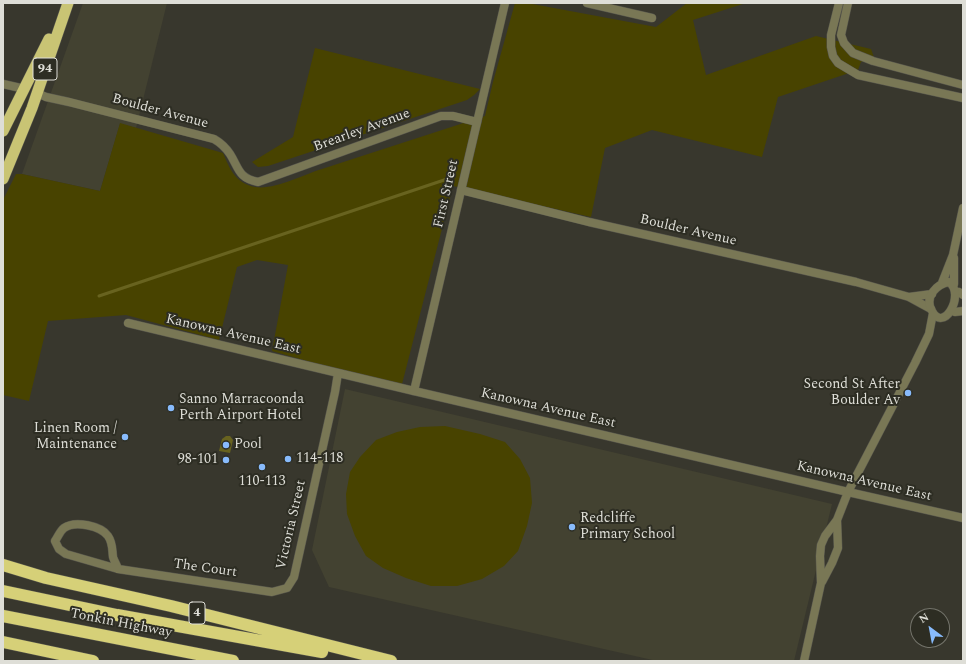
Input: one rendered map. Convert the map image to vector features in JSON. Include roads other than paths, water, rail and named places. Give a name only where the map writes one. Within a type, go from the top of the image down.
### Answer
[{"type":"highway","name":"94","points":[[3,131],[68,3]]},
{"type":"highway","name":"94","points":[[3,179],[37,93],[68,3]]},
{"type":"highway","name":"4","points":[[3,565],[46,578],[171,606],[391,661]]},
{"type":"highway","name":"4","points":[[3,591],[117,615],[373,661]]},
{"type":"highway","name":"Tonkin Highway","points":[[3,616],[233,661]]},
{"type":"highway","points":[[3,642],[93,661]]},
{"type":"street","name":"First Street","points":[[414,391],[505,3]]},
{"type":"street","points":[[587,3],[652,18]]},
{"type":"street","points":[[839,3],[831,35],[833,56],[838,63],[858,75],[963,98]]},
{"type":"street","points":[[848,3],[841,35],[844,44],[853,53],[873,61],[963,85]]},
{"type":"street","points":[[3,84],[25,89]]},
{"type":"street","name":"Boulder Avenue","points":[[37,93],[46,97],[214,139],[223,145],[231,155],[237,169],[244,176],[258,182]]},
{"type":"street","points":[[942,94],[963,103]]},
{"type":"street","name":"Brearley Avenue","points":[[258,182],[441,116],[453,116],[477,122]]},
{"type":"street","name":"Boulder Avenue","points":[[461,190],[589,222],[856,282],[909,297],[932,311]]},
{"type":"street","points":[[929,334],[932,311],[930,300],[932,294],[942,283],[954,255],[963,208]]},
{"type":"street","points":[[804,661],[821,583],[820,556],[825,536],[838,520],[848,492],[912,370],[929,334],[943,318],[959,311],[960,300],[954,255]]},
{"type":"street","points":[[942,283],[949,282],[959,290]]},
{"type":"street","name":"Boulder Avenue","points":[[909,297],[932,294]]},
{"type":"street","points":[[932,311],[937,317],[943,318]]},
{"type":"street","name":"Kanowna Avenue East","points":[[128,323],[963,518]]},
{"type":"street","name":"Victoria Street","points":[[287,588],[294,577],[338,373]]},
{"type":"street","points":[[821,583],[838,548],[838,520]]},
{"type":"street","name":"The Court","points":[[118,569],[114,558],[113,547],[108,536],[100,530],[82,524],[73,525],[64,528],[56,541],[59,549],[66,554],[118,569],[272,592],[287,588]]},
{"type":"waterway","points":[[99,296],[453,177]]},
{"type":"place","name":"Second St After Boulder Av","points":[[908,393]]},
{"type":"place","name":"Sanno Marracoonda Perth Airport Hotel","points":[[171,408]]},
{"type":"place","name":"Linen Room / Maintenance","points":[[125,437]]},
{"type":"place","name":"Pool","points":[[226,445]]},
{"type":"place","name":"114-118","points":[[288,459]]},
{"type":"place","name":"98-101","points":[[226,460]]},
{"type":"place","name":"110-113","points":[[262,467]]},
{"type":"place","name":"Redcliffe Primary School","points":[[572,527]]}]
